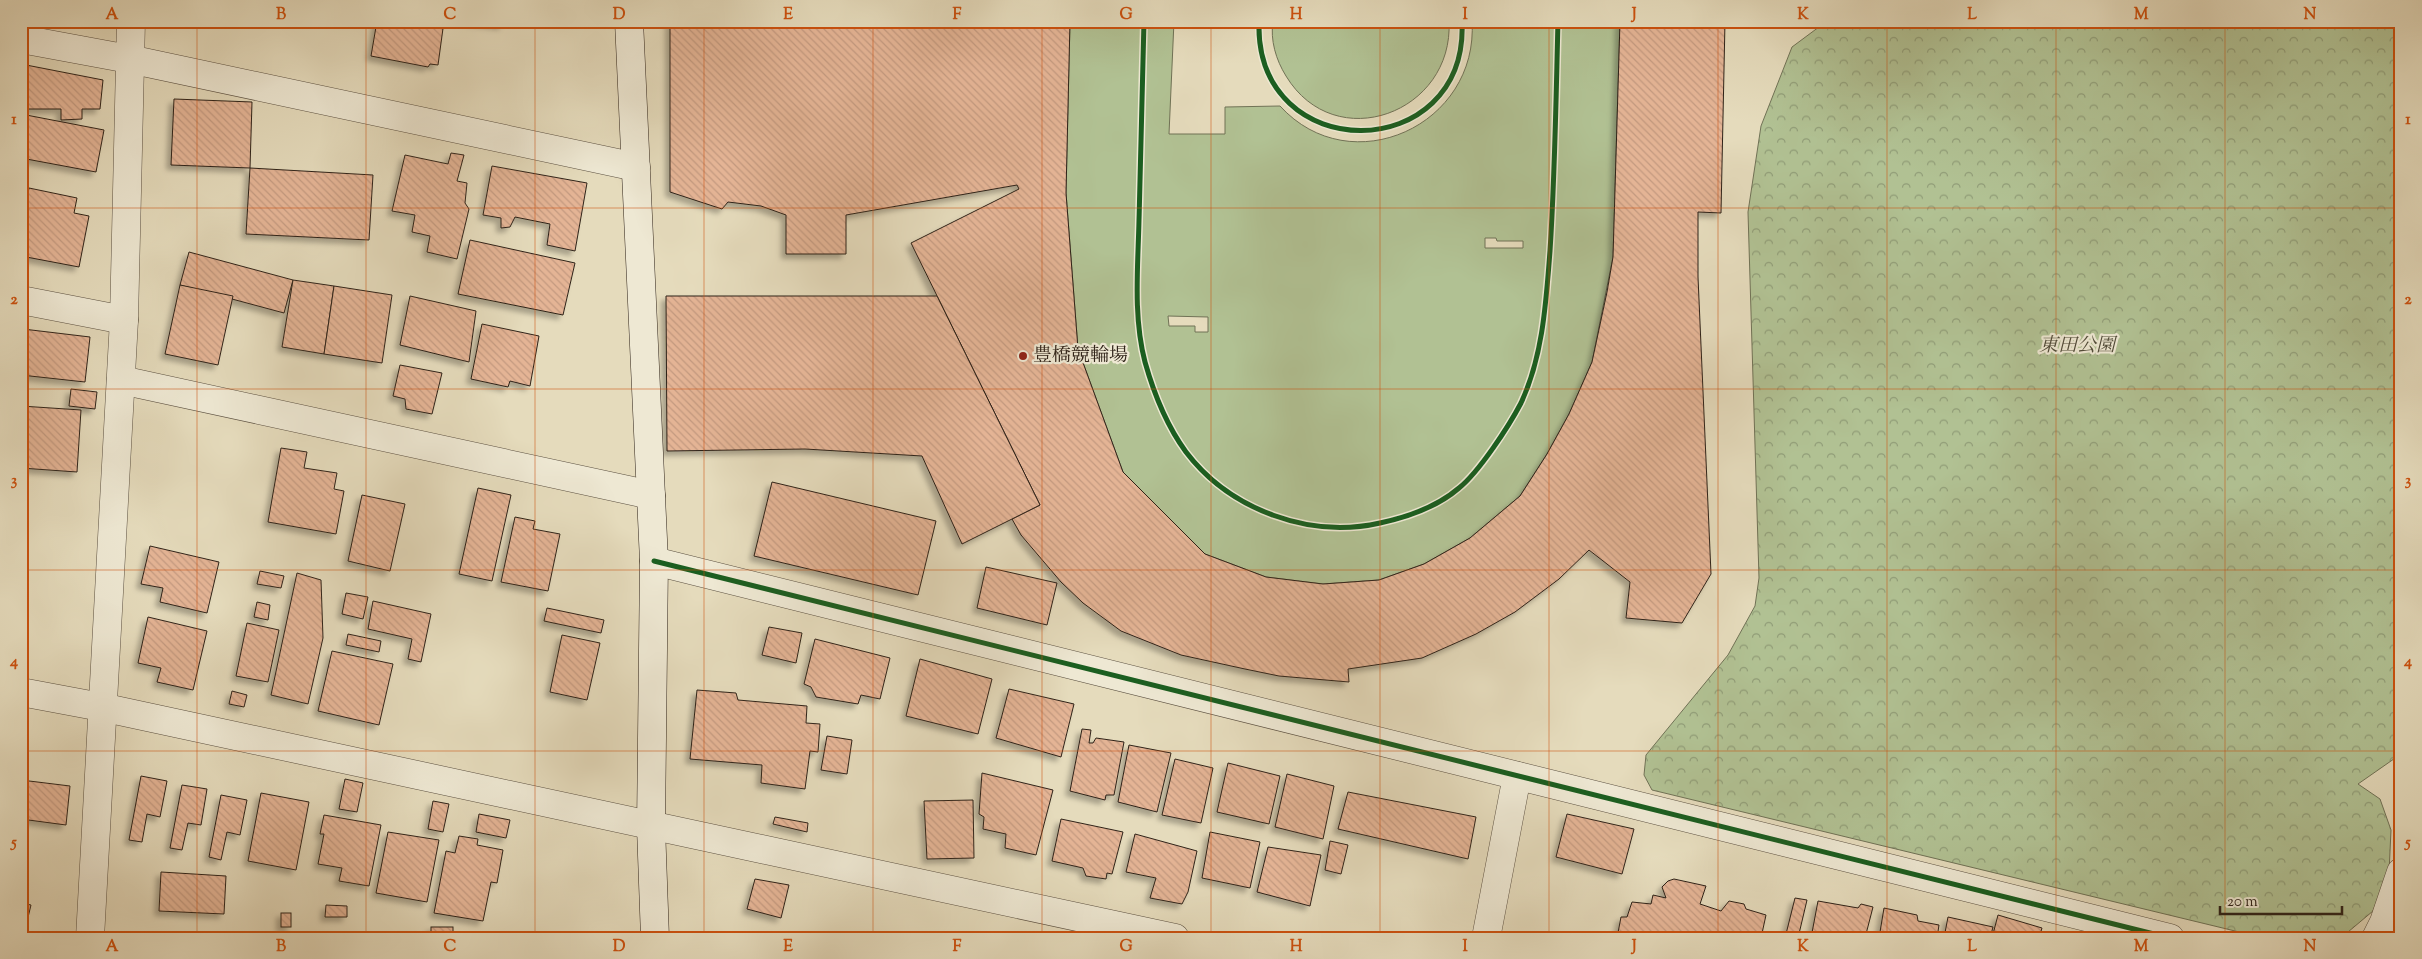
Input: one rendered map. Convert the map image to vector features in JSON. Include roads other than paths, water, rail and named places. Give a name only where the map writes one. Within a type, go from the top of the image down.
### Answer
[{"type":"street","points":[[90,938],[101,707],[122,380],[131,21]]},
{"type":"street","points":[[629,21],[654,561],[651,827],[655,938]]},
{"type":"street","points":[[21,39],[129,59],[636,167]]},
{"type":"street","points":[[21,300],[124,320]]},
{"type":"street","points":[[122,380],[651,494]]},
{"type":"street","points":[[654,561],[2170,938]]},
{"type":"street","points":[[21,692],[101,707],[651,827],[1175,938]]},
{"type":"street","points":[[1486,938],[1517,776]]},
{"type":"street","points":[[2376,938],[2384,922],[2401,872]]},
{"type":"place","name":"豊橋競輪場","points":[[1023,356]]},
{"type":"park label","name":"東田公園","points":[[2077,346]]}]
